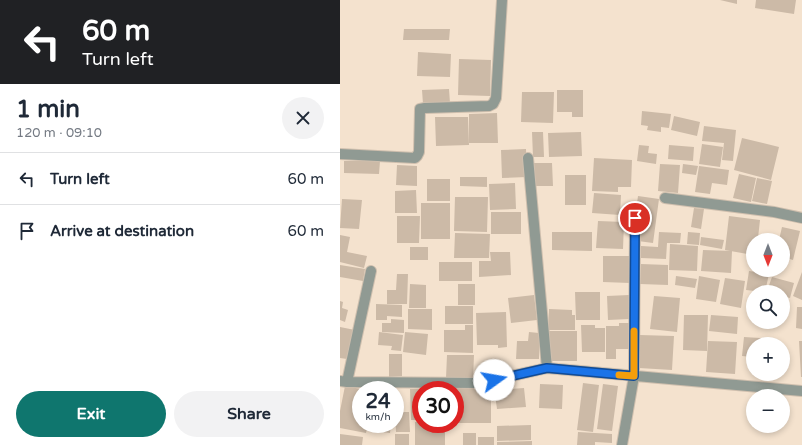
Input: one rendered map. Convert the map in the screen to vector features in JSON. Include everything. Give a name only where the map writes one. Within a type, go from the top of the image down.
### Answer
[{"type":"street","points":[[340,154],[415,158],[418,152],[420,109],[489,106],[493,104],[496,98],[502,0]]},
{"type":"street","points":[[528,158],[547,368]]},
{"type":"street","points":[[665,198],[774,212],[802,218]]},
{"type":"street","points":[[622,445],[634,376],[635,218]]},
{"type":"street","points":[[371,271],[344,382],[480,383],[547,368],[802,391]]},
{"type":"building","points":[[720,0],[737,0],[737,4]]},
{"type":"building","points":[[756,0],[796,0],[794,14],[755,8]]},
{"type":"building","points":[[404,29],[450,29],[449,40],[403,40]]},
{"type":"building","points":[[418,52],[451,54],[450,77],[417,76]]},
{"type":"building","points":[[459,59],[491,60],[490,96],[458,95]]},
{"type":"building","points":[[449,89],[450,103],[423,104],[422,90]]},
{"type":"building","points":[[557,90],[583,90],[583,117],[572,117],[572,112],[557,112]]},
{"type":"building","points":[[522,92],[554,92],[553,123],[521,122]]},
{"type":"building","points":[[642,111],[671,114],[669,128],[661,127],[661,132],[647,130],[648,126],[641,125]]},
{"type":"building","points":[[497,113],[498,143],[469,143],[469,114]]},
{"type":"building","points":[[674,116],[700,122],[697,136],[671,130]]},
{"type":"building","points":[[435,117],[468,117],[469,145],[436,146]]},
{"type":"building","points":[[704,126],[736,130],[733,161],[722,160],[724,143],[702,141]]},
{"type":"building","points":[[532,132],[543,132],[544,157],[533,157]]},
{"type":"building","points":[[581,132],[582,156],[549,157],[548,133]]},
{"type":"building","points":[[742,138],[779,147],[771,180],[734,170]]},
{"type":"building","points":[[702,144],[723,147],[720,167],[699,164]]},
{"type":"building","points":[[639,145],[649,146],[648,153],[657,154],[656,164],[637,161]]},
{"type":"building","points":[[669,145],[694,147],[693,161],[668,159]]},
{"type":"building","points":[[526,149],[527,177],[502,178],[501,150]]},
{"type":"building","points":[[594,158],[632,160],[631,187],[618,187],[618,192],[592,191]]},
{"type":"building","points":[[344,161],[380,161],[379,174],[344,173]]},
{"type":"building","points":[[534,163],[552,163],[553,186],[535,186]]},
{"type":"building","points":[[660,164],[680,165],[678,193],[658,191]]},
{"type":"building","points":[[683,164],[698,166],[696,175],[682,173]]},
{"type":"building","points":[[397,165],[417,166],[417,186],[396,185]]},
{"type":"building","points":[[699,166],[729,170],[727,185],[712,183],[710,194],[695,192]]},
{"type":"building","points":[[739,174],[756,178],[751,202],[733,198]]},
{"type":"building","points":[[565,175],[586,175],[586,205],[565,205]]},
{"type":"building","points":[[460,177],[487,177],[487,187],[460,186]]},
{"type":"building","points":[[757,178],[772,181],[767,204],[752,201]]},
{"type":"building","points":[[427,179],[450,179],[450,201],[427,201]]},
{"type":"building","points":[[515,183],[516,209],[490,210],[489,184]]},
{"type":"building","points":[[416,190],[417,213],[395,213],[395,191]]},
{"type":"building","points":[[594,193],[621,195],[620,215],[592,213]]},
{"type":"building","points":[[638,196],[659,199],[653,243],[638,241],[641,218],[635,218]]},
{"type":"building","points":[[455,197],[488,197],[487,232],[454,231]]},
{"type":"building","points":[[342,199],[362,200],[359,229],[340,228]]},
{"type":"building","points":[[421,203],[450,203],[450,239],[421,239]]},
{"type":"building","points":[[694,208],[704,209],[701,229],[691,227]]},
{"type":"building","points":[[491,212],[521,212],[521,234],[491,234]]},
{"type":"building","points":[[397,216],[420,216],[419,243],[397,243]]},
{"type":"building","points":[[729,216],[760,220],[759,233],[746,233],[746,254],[725,250]]},
{"type":"building","points":[[598,221],[624,222],[623,249],[596,248]]},
{"type":"building","points":[[782,227],[800,231],[793,260],[790,259],[790,233],[781,233]]},
{"type":"building","points":[[552,232],[592,232],[592,251],[552,250]]},
{"type":"building","points":[[659,232],[681,233],[680,243],[667,243],[666,259],[641,258],[641,246],[658,247]]},
{"type":"building","points":[[688,232],[700,233],[699,245],[687,244]]},
{"type":"building","points":[[455,233],[490,234],[489,258],[454,258]]},
{"type":"building","points":[[340,235],[350,237],[347,252],[367,256],[364,268],[340,262]]},
{"type":"building","points":[[701,237],[724,240],[722,249],[700,245]]},
{"type":"building","points":[[670,244],[698,246],[697,271],[669,270]]},
{"type":"building","points":[[410,247],[428,247],[428,260],[410,260]]},
{"type":"building","points":[[703,250],[732,251],[731,273],[701,271]]},
{"type":"building","points":[[490,252],[510,252],[511,275],[479,277],[479,261],[491,261]]},
{"type":"building","points":[[603,256],[631,256],[630,283],[603,282]]},
{"type":"building","points":[[439,262],[472,262],[472,281],[439,281]]},
{"type":"building","points":[[641,264],[668,265],[668,285],[640,284]]},
{"type":"building","points":[[340,265],[365,269],[363,281],[340,277]]},
{"type":"building","points":[[802,272],[802,300],[793,296]]},
{"type":"building","points":[[397,274],[408,274],[407,304],[387,304],[387,290],[396,290]]},
{"type":"building","points":[[676,276],[697,279],[695,288],[675,285]]},
{"type":"building","points":[[699,276],[720,280],[716,302],[696,299]]},
{"type":"building","points":[[748,277],[768,277],[767,285],[747,285]]},
{"type":"building","points":[[772,277],[794,283],[790,298],[790,285],[769,285]]},
{"type":"building","points":[[725,278],[745,281],[741,308],[720,304]]},
{"type":"building","points":[[410,284],[426,285],[426,308],[409,308]]},
{"type":"building","points":[[458,284],[475,284],[475,305],[458,305]]},
{"type":"building","points":[[575,292],[600,292],[600,320],[576,320]]},
{"type":"building","points":[[534,295],[537,320],[511,323],[508,298]]},
{"type":"building","points":[[629,295],[629,319],[608,320],[607,296]]},
{"type":"building","points":[[654,296],[680,298],[677,332],[650,329]]},
{"type":"building","points":[[340,301],[343,302],[342,308],[348,310],[345,322],[340,320]]},
{"type":"building","points":[[376,304],[402,305],[402,317],[387,316],[387,320],[376,320]]},
{"type":"building","points":[[445,306],[473,306],[473,324],[445,324]]},
{"type":"building","points":[[797,307],[802,307],[802,329],[796,328]]},
{"type":"building","points":[[408,309],[432,309],[432,330],[408,329]]},
{"type":"building","points":[[549,309],[572,310],[572,315],[575,315],[575,330],[548,330]]},
{"type":"building","points":[[506,312],[507,347],[498,348],[498,345],[477,345],[476,313]]},
{"type":"building","points":[[684,315],[708,315],[707,351],[683,350]]},
{"type":"building","points":[[711,315],[738,317],[737,334],[709,331]]},
{"type":"building","points":[[391,319],[404,320],[404,333],[382,332],[382,323],[391,323]]},
{"type":"building","points":[[619,323],[630,323],[630,349],[616,349],[616,359],[606,359],[606,326],[619,326]]},
{"type":"building","points":[[465,325],[473,325],[473,353],[444,352],[444,330],[465,330]]},
{"type":"building","points":[[581,325],[595,325],[595,328],[605,328],[605,352],[582,352]]},
{"type":"building","points":[[340,327],[355,330],[347,359],[340,358]]},
{"type":"building","points":[[547,331],[577,331],[577,361],[547,361]]},
{"type":"building","points":[[379,332],[403,335],[401,351],[391,350],[392,346],[378,345]]},
{"type":"building","points":[[405,332],[428,334],[426,355],[403,352]]},
{"type":"building","points":[[529,332],[539,333],[539,359],[516,359],[517,341],[528,341]]},
{"type":"building","points":[[640,335],[674,336],[672,370],[639,368]]},
{"type":"building","points":[[744,337],[746,337],[746,356],[742,356]]},
{"type":"building","points":[[708,341],[737,342],[735,374],[706,372]]},
{"type":"building","points":[[799,341],[802,341],[802,377],[801,377]]},
{"type":"building","points":[[389,354],[402,354],[402,376],[389,377]]},
{"type":"building","points":[[447,355],[474,355],[473,379],[446,378]]},
{"type":"building","points":[[583,383],[599,385],[593,432],[577,430]]},
{"type":"building","points":[[540,384],[563,385],[562,409],[539,408]]},
{"type":"building","points":[[603,384],[618,386],[612,431],[597,429]]},
{"type":"building","points":[[345,386],[352,387],[352,430],[340,428],[340,411]]},
{"type":"building","points":[[491,386],[491,423],[464,423],[464,387]]},
{"type":"building","points":[[524,388],[526,407],[497,409],[495,395],[511,393],[510,389]]},
{"type":"building","points":[[410,389],[412,389],[412,420]]},
{"type":"building","points":[[404,412],[409,412],[410,432],[404,432]]},
{"type":"building","points":[[531,425],[531,440],[497,441],[497,426]]},
{"type":"building","points":[[578,432],[612,434],[612,443],[595,442],[595,445],[577,445]]},
{"type":"building","points":[[415,433],[445,433],[445,445],[415,445]]},
{"type":"building","points":[[463,433],[476,433],[476,445],[463,445]]},
{"type":"building","points":[[340,434],[363,437],[362,445],[340,445]]},
{"type":"building","points":[[395,434],[409,434],[409,445],[395,445]]},
{"type":"building","points":[[478,437],[494,437],[494,445],[478,445]]},
{"type":"building","points":[[532,441],[532,445],[497,445],[497,442]]},
{"type":"slow traffic","points":[[619,375],[634,376],[634,331]]},
{"type":"route","points":[[494,380],[547,368],[634,376],[635,218]]}]
